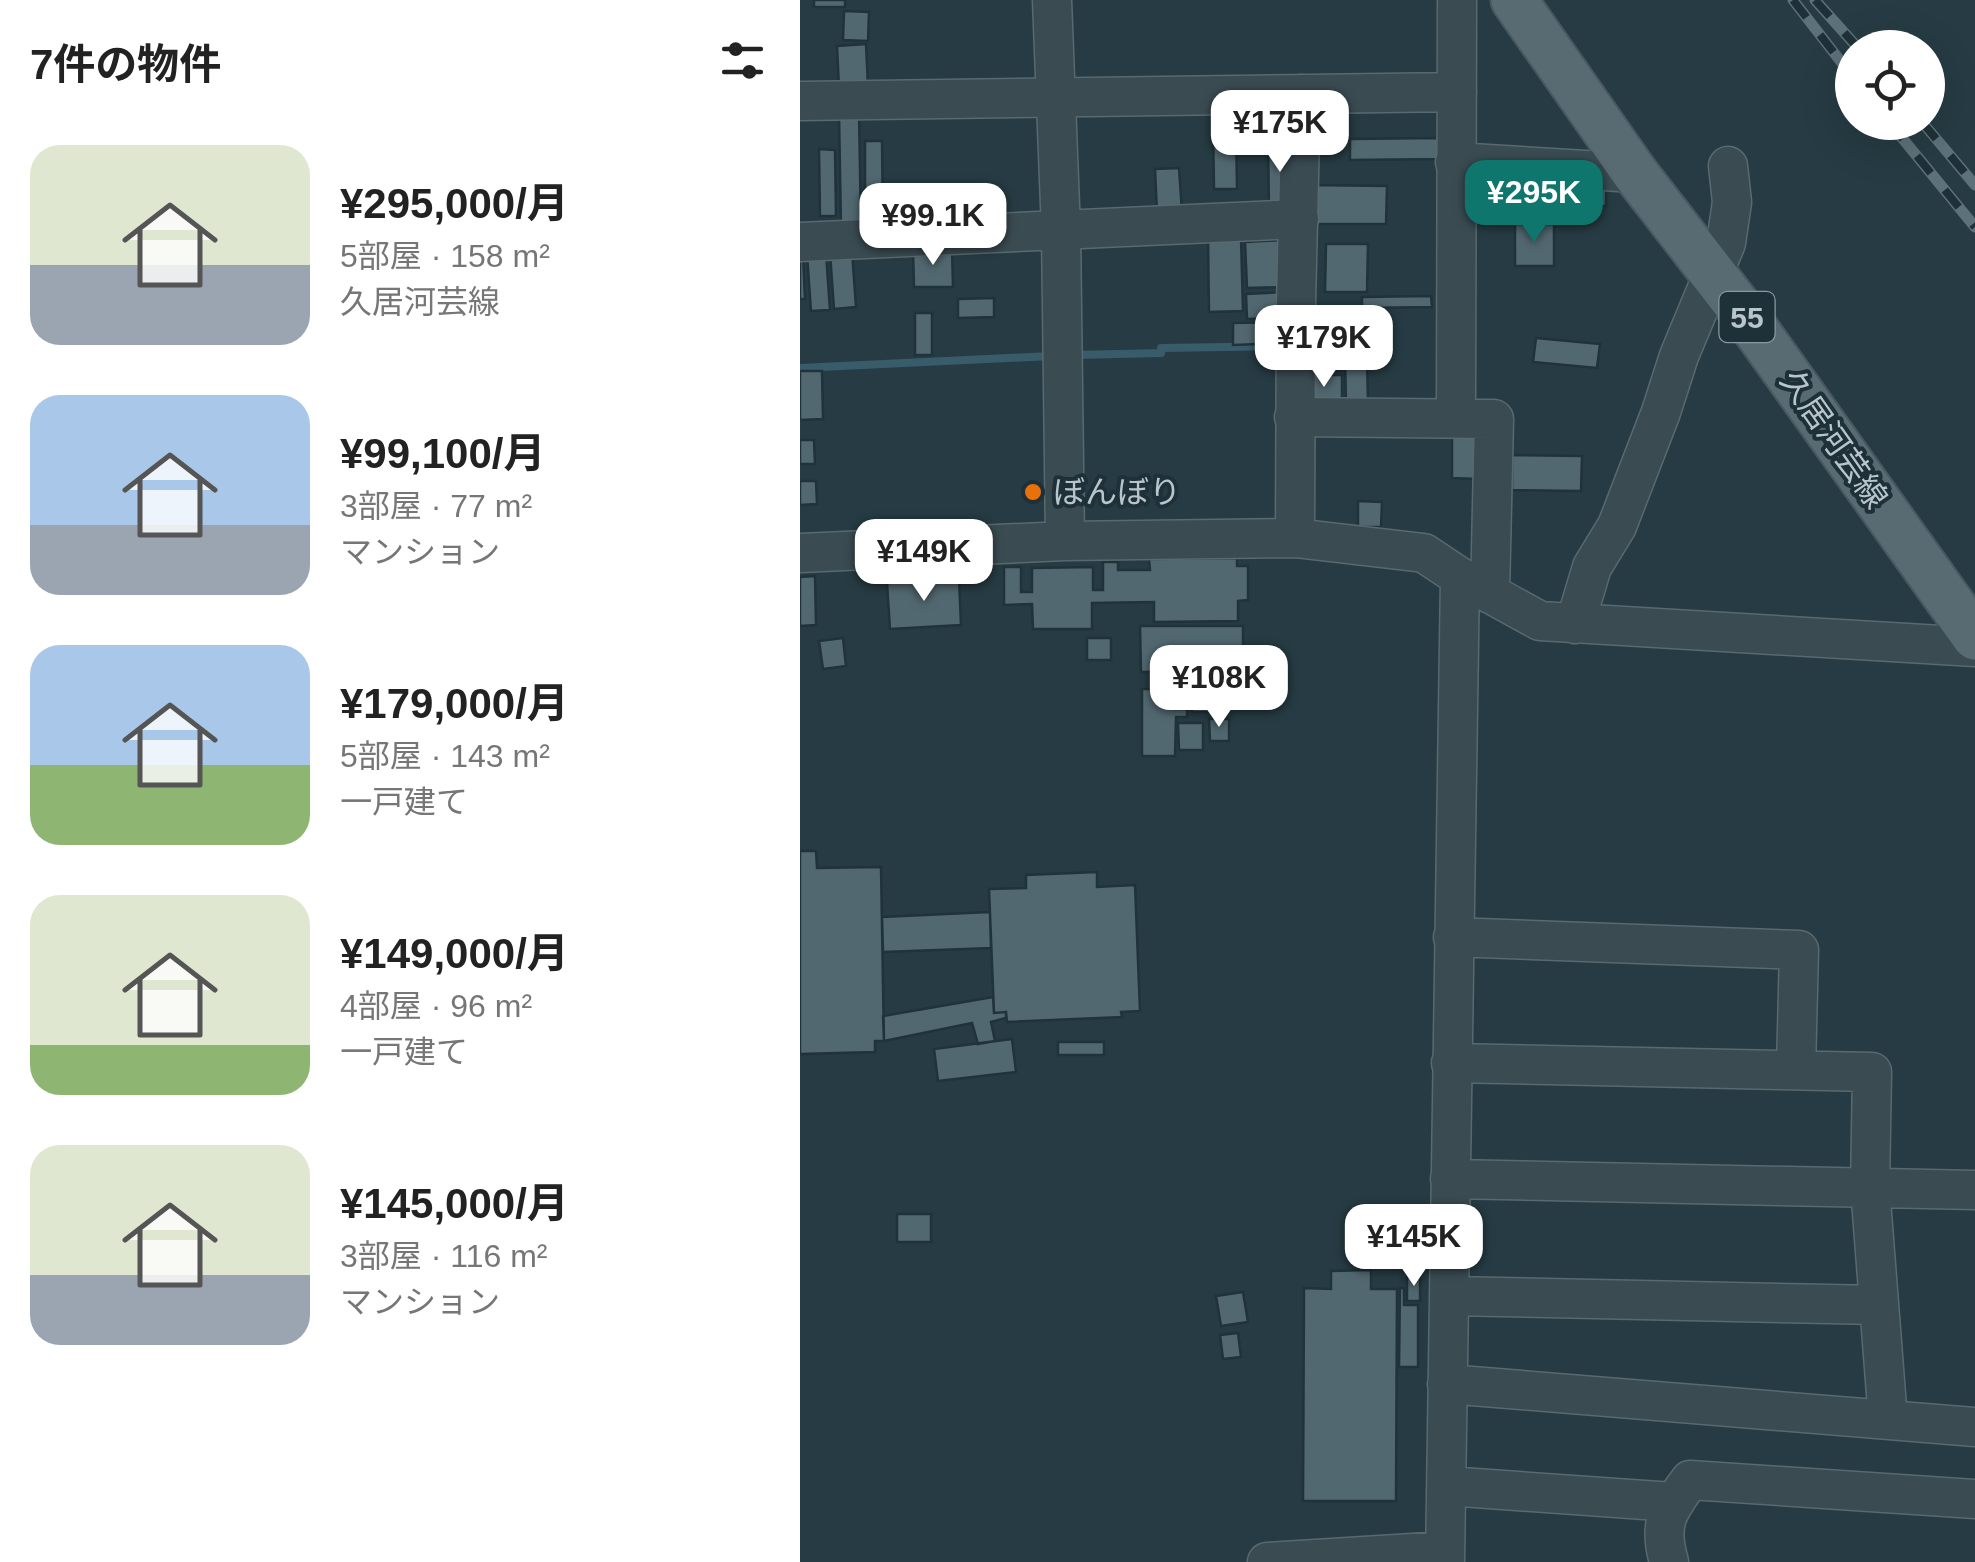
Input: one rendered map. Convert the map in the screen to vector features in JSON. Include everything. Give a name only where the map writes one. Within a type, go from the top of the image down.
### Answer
[{"type":"main road","name":"久居河芸線","points":[[1514,0],[1975,637]]},
{"type":"street","points":[[1052,0],[1061,231],[1065,541]]},
{"type":"street","points":[[1456,418],[1457,0]]},
{"type":"street","points":[[800,100],[1457,92]]},
{"type":"street","points":[[1296,538],[1294,417],[1301,94]]},
{"type":"street","points":[[1456,162],[1636,172]]},
{"type":"street","points":[[1575,624],[1592,567],[1617,526],[1679,356],[1726,243],[1731,216],[1728,166]]},
{"type":"street","points":[[800,242],[1299,219]]},
{"type":"street","points":[[1267,1562],[1445,1557],[1452,937],[1475,586],[1494,419],[1294,417]]},
{"type":"street","points":[[800,553],[1065,541],[1296,538],[1424,553],[1540,621],[1975,647]]},
{"type":"street","points":[[1452,937],[1799,950],[1796,1069]]},
{"type":"street","points":[[1451,1063],[1872,1072],[1870,1187],[1888,1420]]},
{"type":"street","points":[[1450,1179],[1975,1190]]},
{"type":"street","points":[[1449,1296],[1879,1305]]},
{"type":"street","points":[[1447,1384],[1975,1427]]},
{"type":"street","points":[[1669,1562],[1662,1535],[1673,1502],[1690,1480],[1975,1499]]},
{"type":"street","points":[[1447,1486],[1673,1502]]},
{"type":"building","points":[[814,0],[845,0],[845,7],[814,7]]},
{"type":"building","points":[[844,11],[869,12],[868,41],[843,40]]},
{"type":"building","points":[[866,44],[868,86],[839,88],[837,46]]},
{"type":"building","points":[[859,112],[861,226],[841,227],[839,113]]},
{"type":"building","points":[[1236,126],[1237,189],[1214,189],[1213,127]]},
{"type":"building","points":[[1440,138],[1440,159],[1350,160],[1350,139]]},
{"type":"building","points":[[865,141],[882,141],[883,221],[865,221]]},
{"type":"building","points":[[1268,142],[1291,142],[1292,208],[1269,208]]},
{"type":"building","points":[[819,149],[835,150],[836,216],[820,216]]},
{"type":"building","points":[[1179,168],[1182,212],[1157,213],[1155,169]]},
{"type":"building","points":[[1309,185],[1387,186],[1386,224],[1308,224]]},
{"type":"building","points":[[1606,187],[1606,206],[1563,206],[1563,188]]},
{"type":"building","points":[[1515,224],[1554,224],[1554,266],[1515,266]]},
{"type":"building","points":[[1208,237],[1241,237],[1243,311],[1209,312]]},
{"type":"building","points":[[1283,240],[1285,287],[1247,288],[1245,242]]},
{"type":"building","points":[[1326,244],[1368,244],[1367,292],[1325,292]]},
{"type":"building","points":[[952,248],[953,287],[914,287],[913,249]]},
{"type":"building","points":[[852,251],[856,307],[834,309],[830,253]]},
{"type":"building","points":[[826,253],[830,310],[811,311],[807,254]]},
{"type":"building","points":[[803,255],[805,299],[800,299]]},
{"type":"building","points":[[1284,292],[1285,318],[1247,319],[1246,294]]},
{"type":"building","points":[[1431,296],[1432,307],[1362,308],[1362,297]]},
{"type":"building","points":[[994,298],[994,317],[958,318],[958,299]]},
{"type":"building","points":[[1344,312],[1366,312],[1368,403],[1346,404]]},
{"type":"building","points":[[915,313],[932,313],[932,355],[915,355]]},
{"type":"building","points":[[1283,322],[1284,343],[1233,345],[1233,323]]},
{"type":"building","points":[[1536,338],[1600,344],[1597,368],[1533,362]]},
{"type":"building","points":[[1307,339],[1341,339],[1341,371],[1307,371]]},
{"type":"building","points":[[800,371],[822,371],[823,419],[800,420]]},
{"type":"building","points":[[1306,375],[1342,375],[1342,404],[1306,405]]},
{"type":"building","points":[[1452,432],[1479,432],[1478,479],[1452,478]]},
{"type":"building","points":[[800,440],[814,440],[815,464],[800,464]]},
{"type":"building","points":[[1512,455],[1582,456],[1581,491],[1512,490]]},
{"type":"building","points":[[800,481],[816,481],[817,504],[800,505]]},
{"type":"building","points":[[1358,501],[1382,502],[1381,527],[1358,527]]},
{"type":"building","points":[[1237,558],[1237,566],[1248,566],[1248,600],[1238,601],[1238,621],[1154,622],[1154,602],[1092,603],[1092,629],[1033,629],[1032,604],[1004,605],[1004,567],[1021,567],[1021,592],[1032,592],[1032,568],[1093,567],[1093,590],[1103,590],[1103,562],[1118,562],[1118,570],[1150,570],[1149,559]]},
{"type":"building","points":[[815,576],[816,625],[800,626],[800,577]]},
{"type":"building","points":[[959,579],[961,625],[890,629],[887,583]]},
{"type":"building","points":[[1140,626],[1243,626],[1243,671],[1141,672]]},
{"type":"building","points":[[843,638],[846,666],[823,669],[819,641]]},
{"type":"building","points":[[1087,638],[1111,638],[1111,660],[1087,660]]},
{"type":"building","points":[[1192,687],[1227,688],[1226,712],[1192,712]]},
{"type":"building","points":[[1142,689],[1176,689],[1175,709],[1187,709],[1187,717],[1176,717],[1175,756],[1142,756]]},
{"type":"building","points":[[1209,719],[1229,719],[1229,741],[1210,741]]},
{"type":"building","points":[[1178,723],[1203,723],[1203,750],[1179,750]]},
{"type":"building","points":[[800,851],[816,851],[817,868],[881,867],[884,1041],[875,1041],[875,1052],[800,1054]]},
{"type":"building","points":[[1097,872],[1097,887],[1135,885],[1140,1011],[1121,1012],[1122,1017],[1007,1022],[1006,1012],[994,1013],[989,889],[1026,888],[1026,875]]},
{"type":"building","points":[[990,912],[991,948],[883,952],[882,917]]},
{"type":"building","points":[[993,997],[994,1013],[1006,1012],[1006,1018],[991,1022],[995,1041],[978,1044],[972,1023],[884,1041],[883,1016]]},
{"type":"building","points":[[1012,1039],[1016,1072],[938,1081],[934,1049]]},
{"type":"building","points":[[1058,1042],[1104,1042],[1104,1055],[1058,1055]]},
{"type":"building","points":[[897,1214],[931,1214],[931,1242],[897,1242]]},
{"type":"building","points":[[1371,1270],[1371,1289],[1397,1289],[1396,1501],[1303,1501],[1304,1288],[1331,1289],[1331,1271]]},
{"type":"building","points":[[1407,1277],[1420,1277],[1420,1301],[1407,1301]]},
{"type":"building","points":[[1400,1288],[1404,1288],[1404,1305],[1418,1305],[1418,1367],[1399,1367]]},
{"type":"building","points":[[1243,1292],[1248,1322],[1221,1326],[1216,1296]]},
{"type":"building","points":[[1238,1333],[1241,1357],[1223,1359],[1220,1335]]},
{"type":"waterway","points":[[1075,355],[1161,353],[1161,348],[1286,346]]},
{"type":"waterway","points":[[800,368],[1051,356]]},
{"type":"railway","points":[[1793,0],[1835,54]]},
{"type":"railway","points":[[1815,0],[1842,30]]},
{"type":"railway","points":[[1904,140],[1975,227]]},
{"type":"railway","points":[[1937,140],[1975,185]]},
{"type":"place","name":"ぼんぼり","points":[[1033,492]]}]
